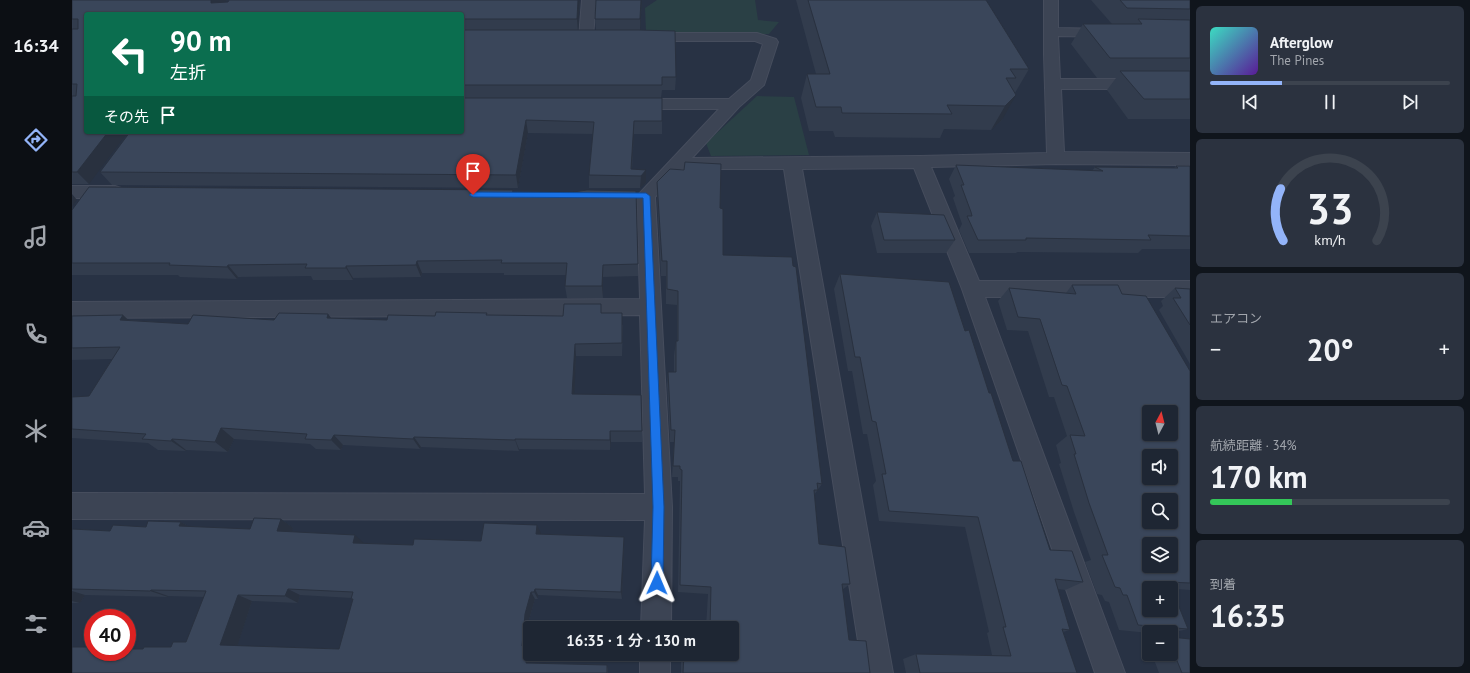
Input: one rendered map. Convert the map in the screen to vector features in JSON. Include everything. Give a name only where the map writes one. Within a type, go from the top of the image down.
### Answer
[{"type":"street","points":[[586,37],[589,0]]},
{"type":"street","points":[[1051,0],[1052,84],[1056,158]]},
{"type":"street","points":[[1051,32],[1120,33]]},
{"type":"street","points":[[571,37],[602,37]]},
{"type":"street","points":[[633,37],[757,37],[771,42],[758,82],[732,104],[675,164],[638,196],[650,307],[659,507],[656,621]]},
{"type":"street","points":[[1052,84],[1190,84]]},
{"type":"street","points":[[621,104],[732,104]]},
{"type":"street","points":[[675,164],[920,162],[1056,158],[1190,159]]},
{"type":"street","points":[[920,162],[972,289],[1110,673]]},
{"type":"street","points":[[792,163],[878,673]]},
{"type":"street","points":[[81,211],[108,174]]},
{"type":"street","points":[[72,192],[135,192]]},
{"type":"street","points":[[972,289],[1190,289]]},
{"type":"street","points":[[1133,289],[1144,309]]},
{"type":"street","points":[[72,310],[650,307]]},
{"type":"street","points":[[72,506],[659,507]]},
{"type":"street","points":[[655,661],[655,673]]},
{"type":"green space","points":[[657,0],[755,0],[758,20],[779,22],[769,34],[646,32],[645,8]]},
{"type":"green space","points":[[757,96],[794,97],[809,155],[711,156],[706,143]]},
{"type":"building","points":[[72,0],[211,0],[211,3],[228,2],[229,0],[578,0],[577,19],[464,19],[464,12],[84,12],[84,134],[106,134],[77,172],[72,172],[72,96],[76,96],[77,84],[72,84],[72,29],[78,29],[78,19],[72,19]]},
{"type":"building","points":[[596,0],[641,0],[640,19],[595,19]]},
{"type":"building","points":[[808,0],[986,0],[1029,69],[1010,69],[1016,78],[1006,78],[1016,95],[1005,106],[947,105],[952,114],[842,113],[841,107],[816,107],[807,74],[830,74]]},
{"type":"building","points":[[1120,0],[1190,0],[1190,9],[1127,8]]},
{"type":"building","points":[[1138,19],[1190,20],[1190,58],[1110,58],[1083,24],[1142,24]]},
{"type":"building","points":[[464,30],[675,31],[676,77],[662,77],[662,85],[464,85]]},
{"type":"building","points":[[1120,71],[1190,71],[1190,99],[1144,99]]},
{"type":"building","points":[[464,98],[662,98],[662,121],[634,121],[631,169],[646,170],[641,176],[589,175],[594,122],[526,120],[516,175],[100,172],[128,134],[464,134]]},
{"type":"building","points":[[685,162],[721,164],[720,208],[723,209],[723,255],[792,257],[793,266],[796,267],[822,484],[817,483],[818,490],[814,490],[819,544],[845,547],[850,584],[842,584],[849,640],[866,641],[870,673],[683,673],[684,661],[739,661],[739,621],[710,621],[711,587],[680,585],[682,470],[680,469],[680,466],[673,466],[675,430],[671,430],[668,372],[676,372],[676,341],[678,341],[678,291],[667,289],[667,261],[662,261],[657,182],[670,169],[684,170]]},
{"type":"building","points":[[956,165],[1103,171],[1095,167],[1178,168],[1176,166],[1190,166],[1190,236],[1148,235],[1151,240],[1026,238],[1026,240],[978,240],[967,216],[972,216],[961,185],[964,185]]},
{"type":"building","points":[[89,187],[513,190],[512,195],[573,195],[573,192],[587,190],[636,191],[638,264],[603,265],[602,286],[565,286],[567,263],[501,263],[502,260],[417,261],[416,265],[305,268],[307,264],[228,265],[227,267],[169,265],[170,263],[72,263],[72,210]]},
{"type":"building","points":[[877,212],[944,215],[955,240],[884,240]]},
{"type":"building","points":[[840,274],[949,282],[965,331],[969,330],[1013,461],[1021,461],[1050,550],[1072,551],[1083,582],[1055,579],[1070,630],[1062,629],[1077,673],[920,673],[916,654],[1011,656],[1003,627],[1006,627],[978,517],[889,511],[882,474],[886,474],[876,422],[872,421],[860,357],[855,357]]},
{"type":"building","points":[[1072,285],[1118,285],[1122,294],[1146,296],[1190,371],[1190,583],[1178,582],[1178,581],[1142,581],[1142,617],[1178,617],[1178,604],[1188,629],[1178,628],[1178,625],[1138,625],[1127,595],[1123,595],[1120,588],[1115,587],[1102,555],[1108,555],[1089,503],[1074,454],[1076,454],[1070,435],[1085,436],[1067,386],[1062,385],[1040,319],[1018,317],[1009,288],[1076,294]]},
{"type":"building","points":[[1175,288],[1190,289],[1190,325],[1173,298],[1181,298]]},
{"type":"building","points":[[564,304],[601,304],[601,313],[622,313],[622,343],[575,344],[572,394],[641,395],[642,431],[610,431],[610,440],[515,440],[414,437],[413,439],[334,435],[331,440],[305,439],[307,434],[221,428],[215,442],[172,439],[171,441],[142,439],[146,434],[72,429],[72,397],[89,396],[120,347],[72,348],[72,316],[123,315],[120,320],[188,324],[193,315],[274,320],[279,313],[328,314],[327,318],[387,320],[388,315],[435,316],[436,312],[487,313],[486,315],[563,316]]},
{"type":"building","points":[[254,518],[281,519],[277,531],[355,535],[353,543],[413,545],[414,539],[481,541],[484,523],[537,525],[536,534],[624,537],[621,592],[535,589],[534,592],[531,592],[524,621],[523,621],[523,661],[526,661],[526,663],[607,665],[607,673],[72,673],[72,647],[84,647],[84,661],[136,661],[136,649],[143,649],[144,647],[171,647],[173,642],[186,642],[206,591],[72,589],[72,529],[110,531],[113,525],[146,527],[148,521],[181,522],[179,526],[250,529]],"holes":[[[288,589],[353,592],[351,599],[353,599],[339,649],[220,645],[238,595],[285,596]]]},
{"type":"building","points":[[1178,638],[1190,639],[1190,673],[1182,673],[1177,661]]},
{"type":"route","points":[[473,195],[646,196],[659,507],[657,583]]}]
